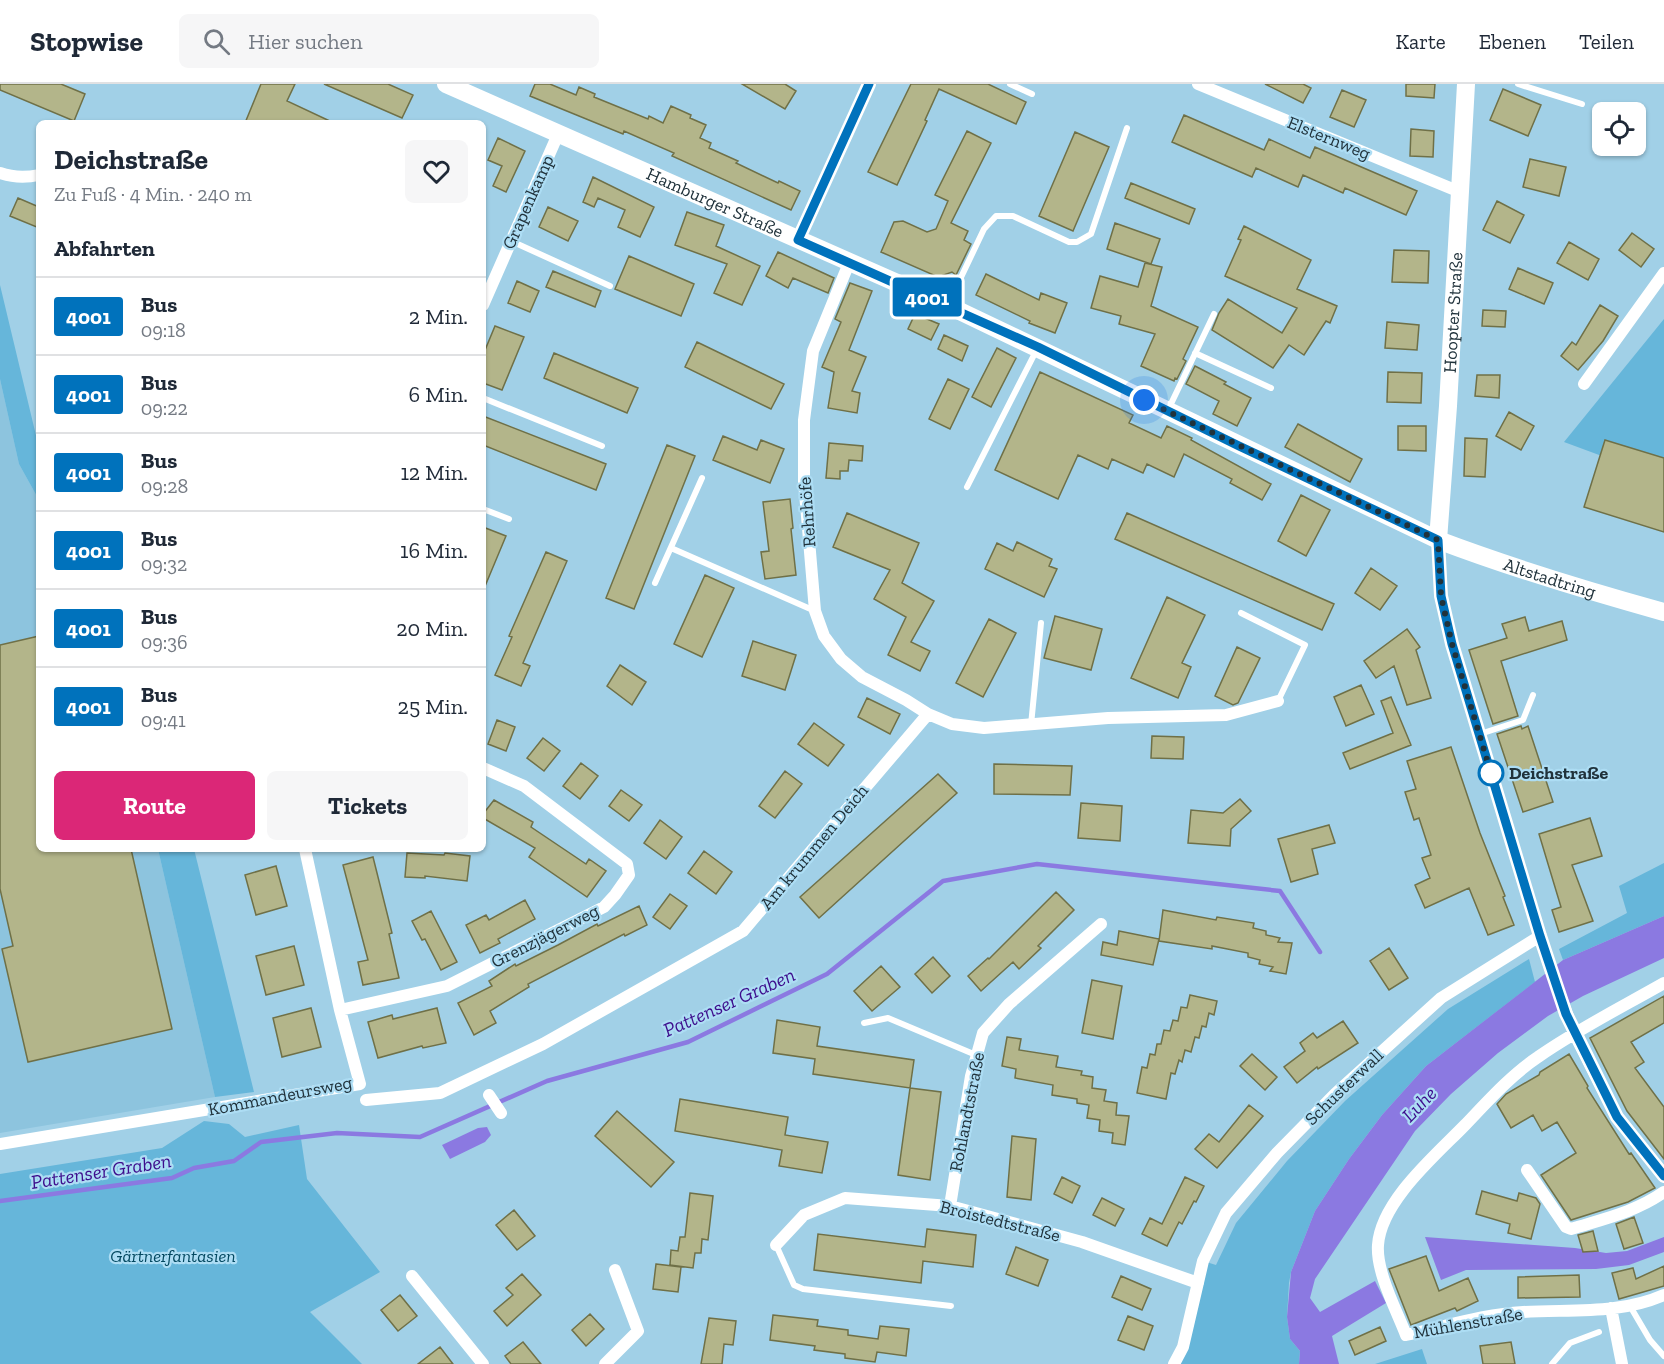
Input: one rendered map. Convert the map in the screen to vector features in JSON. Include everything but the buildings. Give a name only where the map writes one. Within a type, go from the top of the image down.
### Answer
[{"type":"main road","name":"Hamburger Straße","points":[[446,84],[559,132],[1038,347],[1438,540]]},
{"type":"main road","name":"Hoopter Straße","points":[[1438,540],[1466,84]]},
{"type":"main road","name":"Altstadtring","points":[[1438,540],[1507,565],[1664,612]]},
{"type":"street","points":[[798,240],[869,84]]},
{"type":"street","name":"Elsternweg","points":[[1198,84],[1460,192]]},
{"type":"street","name":"Grapenkamp","points":[[486,298],[559,132]]},
{"type":"street","points":[[0,173],[22,178],[36,176]]},
{"type":"street","name":"Rehrhöfe","points":[[849,263],[813,351],[804,420],[804,481],[815,611],[824,636],[861,677],[928,714]]},
{"type":"street","points":[[1584,384],[1664,273]]},
{"type":"street","points":[[1438,540],[1441,596],[1452,644],[1548,962],[1566,1014],[1617,1117],[1664,1176]]},
{"type":"street","points":[[928,714],[952,724],[984,728],[1108,718],[1226,715],[1278,701]]},
{"type":"street","name":"Am krummen Deich","points":[[366,1100],[440,1093],[543,1044],[743,931],[928,714]]},
{"type":"street","name":"Grenzjägerweg","points":[[340,1010],[447,986],[604,907],[615,896],[629,875],[627,864],[524,786],[486,769]]},
{"type":"street","name":"Kommandeursweg","points":[[0,1144],[360,1084],[340,1010],[306,852]]},
{"type":"street","name":"Rohlandtstraße","points":[[950,1206],[971,1076],[983,1033],[1009,1004],[1101,924]]},
{"type":"street","name":"Schusterwall","points":[[1174,1364],[1183,1347],[1203,1261],[1226,1214],[1277,1153],[1335,1094],[1441,998],[1540,936]]},
{"type":"street","name":"Mühlenstraße","points":[[1664,983],[1574,1033],[1536,1058],[1503,1087],[1417,1175],[1398,1198],[1384,1221],[1378,1244],[1381,1267],[1406,1335],[1482,1318],[1522,1312],[1567,1312],[1611,1308],[1664,1295]]},
{"type":"street","points":[[489,1095],[501,1113]]},
{"type":"street","points":[[1527,1170],[1566,1227],[1571,1229],[1632,1210],[1664,1192]]},
{"type":"street","name":"Broistedtstraße","points":[[776,1245],[804,1215],[845,1198],[950,1206],[1082,1242],[1198,1283]]},
{"type":"street","points":[[605,1364],[638,1331],[615,1270]]},
{"type":"street","points":[[412,1276],[483,1364]]},
{"type":"street","points":[[1611,1308],[1622,1364]]},
{"type":"lane","points":[[1010,84],[1032,93]]},
{"type":"lane","points":[[1518,84],[1582,104]]},
{"type":"lane","points":[[954,292],[984,230],[996,216],[1013,216],[1069,242],[1077,242],[1091,234],[1127,128]]},
{"type":"lane","points":[[511,242],[610,286]]},
{"type":"lane","points":[[1167,411],[1214,314]]},
{"type":"lane","points":[[967,487],[1038,347]]},
{"type":"lane","points":[[1195,353],[1271,388]]},
{"type":"lane","points":[[486,399],[602,446]]},
{"type":"lane","points":[[655,583],[702,478]]},
{"type":"lane","points":[[486,510],[509,519]]},
{"type":"lane","points":[[671,548],[815,611]]},
{"type":"lane","points":[[1241,613],[1305,645],[1278,701]]},
{"type":"lane","points":[[1031,724],[1041,623]]},
{"type":"lane","points":[[1480,734],[1524,720],[1533,695]]},
{"type":"lane","points":[[864,1023],[888,1018],[977,1056]]},
{"type":"lane","points":[[776,1245],[794,1285],[803,1289],[951,1306]]},
{"type":"lane","points":[[1630,1305],[1650,1340],[1664,1356]]},
{"type":"lane","points":[[1552,1364],[1569,1343],[1599,1332]]},
{"type":"shaded area","points":[[0,379],[19,464],[36,495],[36,852],[159,852],[215,1097],[0,1133]]},
{"type":"green space","points":[[0,285],[36,435],[36,495],[19,464],[0,379]]},
{"type":"green space","points":[[1664,319],[1664,479],[1564,442]]},
{"type":"green space","points":[[159,852],[195,852],[254,1092],[215,1097]]},
{"type":"green space","points":[[1664,863],[1664,916],[1563,960],[1559,949],[1627,913],[1619,886]]},
{"type":"green space","points":[[1529,959],[1535,982],[1426,1066],[1382,1115],[1349,1159],[1315,1211],[1291,1272],[1289,1283],[1287,1317],[1290,1339],[1300,1351],[1299,1364],[1174,1364],[1203,1261],[1216,1265],[1236,1223],[1287,1161],[1345,1101],[1448,1009]]},
{"type":"green space","name":"Gärtnerfantasien","points":[[204,1121],[229,1124],[245,1137],[299,1125],[307,1179],[380,1272],[310,1312],[362,1364],[0,1364],[0,1174],[162,1148]]},
{"type":"green space","points":[[1422,1349],[1427,1364],[1375,1364]]},
{"type":"water","name":"Luhe","points":[[1664,916],[1664,958],[1583,996],[1548,1016],[1498,1053],[1451,1094],[1415,1131],[1315,1279],[1310,1298],[1320,1312],[1375,1281],[1386,1303],[1332,1336],[1339,1364],[1299,1364],[1300,1351],[1290,1339],[1287,1317],[1291,1272],[1315,1211],[1349,1159],[1382,1115],[1426,1066],[1563,960]]},
{"type":"water","points":[[487,1127],[491,1135],[485,1142],[450,1159],[442,1145],[478,1128]]},
{"type":"water","points":[[1425,1237],[1575,1248],[1606,1253],[1627,1251],[1664,1237],[1664,1252],[1629,1265],[1596,1269],[1466,1270],[1441,1280]]},
{"type":"waterway","name":"Pattenser Graben","points":[[0,1201],[172,1178],[194,1168],[234,1161],[261,1142],[337,1133],[420,1137],[547,1081],[688,1042],[827,974],[943,881],[1037,864],[1280,891],[1320,952]]},
{"type":"bus line","name":"4001","points":[[869,84],[798,240],[1038,347],[1239,446],[1438,540],[1441,596],[1452,644],[1548,962],[1566,1014],[1617,1117],[1664,1176]]},
{"type":"place","name":"Deichstraße","points":[[1491,773]]},
{"type":"route","points":[[1144,400],[1438,540],[1441,596],[1452,644],[1491,773]]}]
